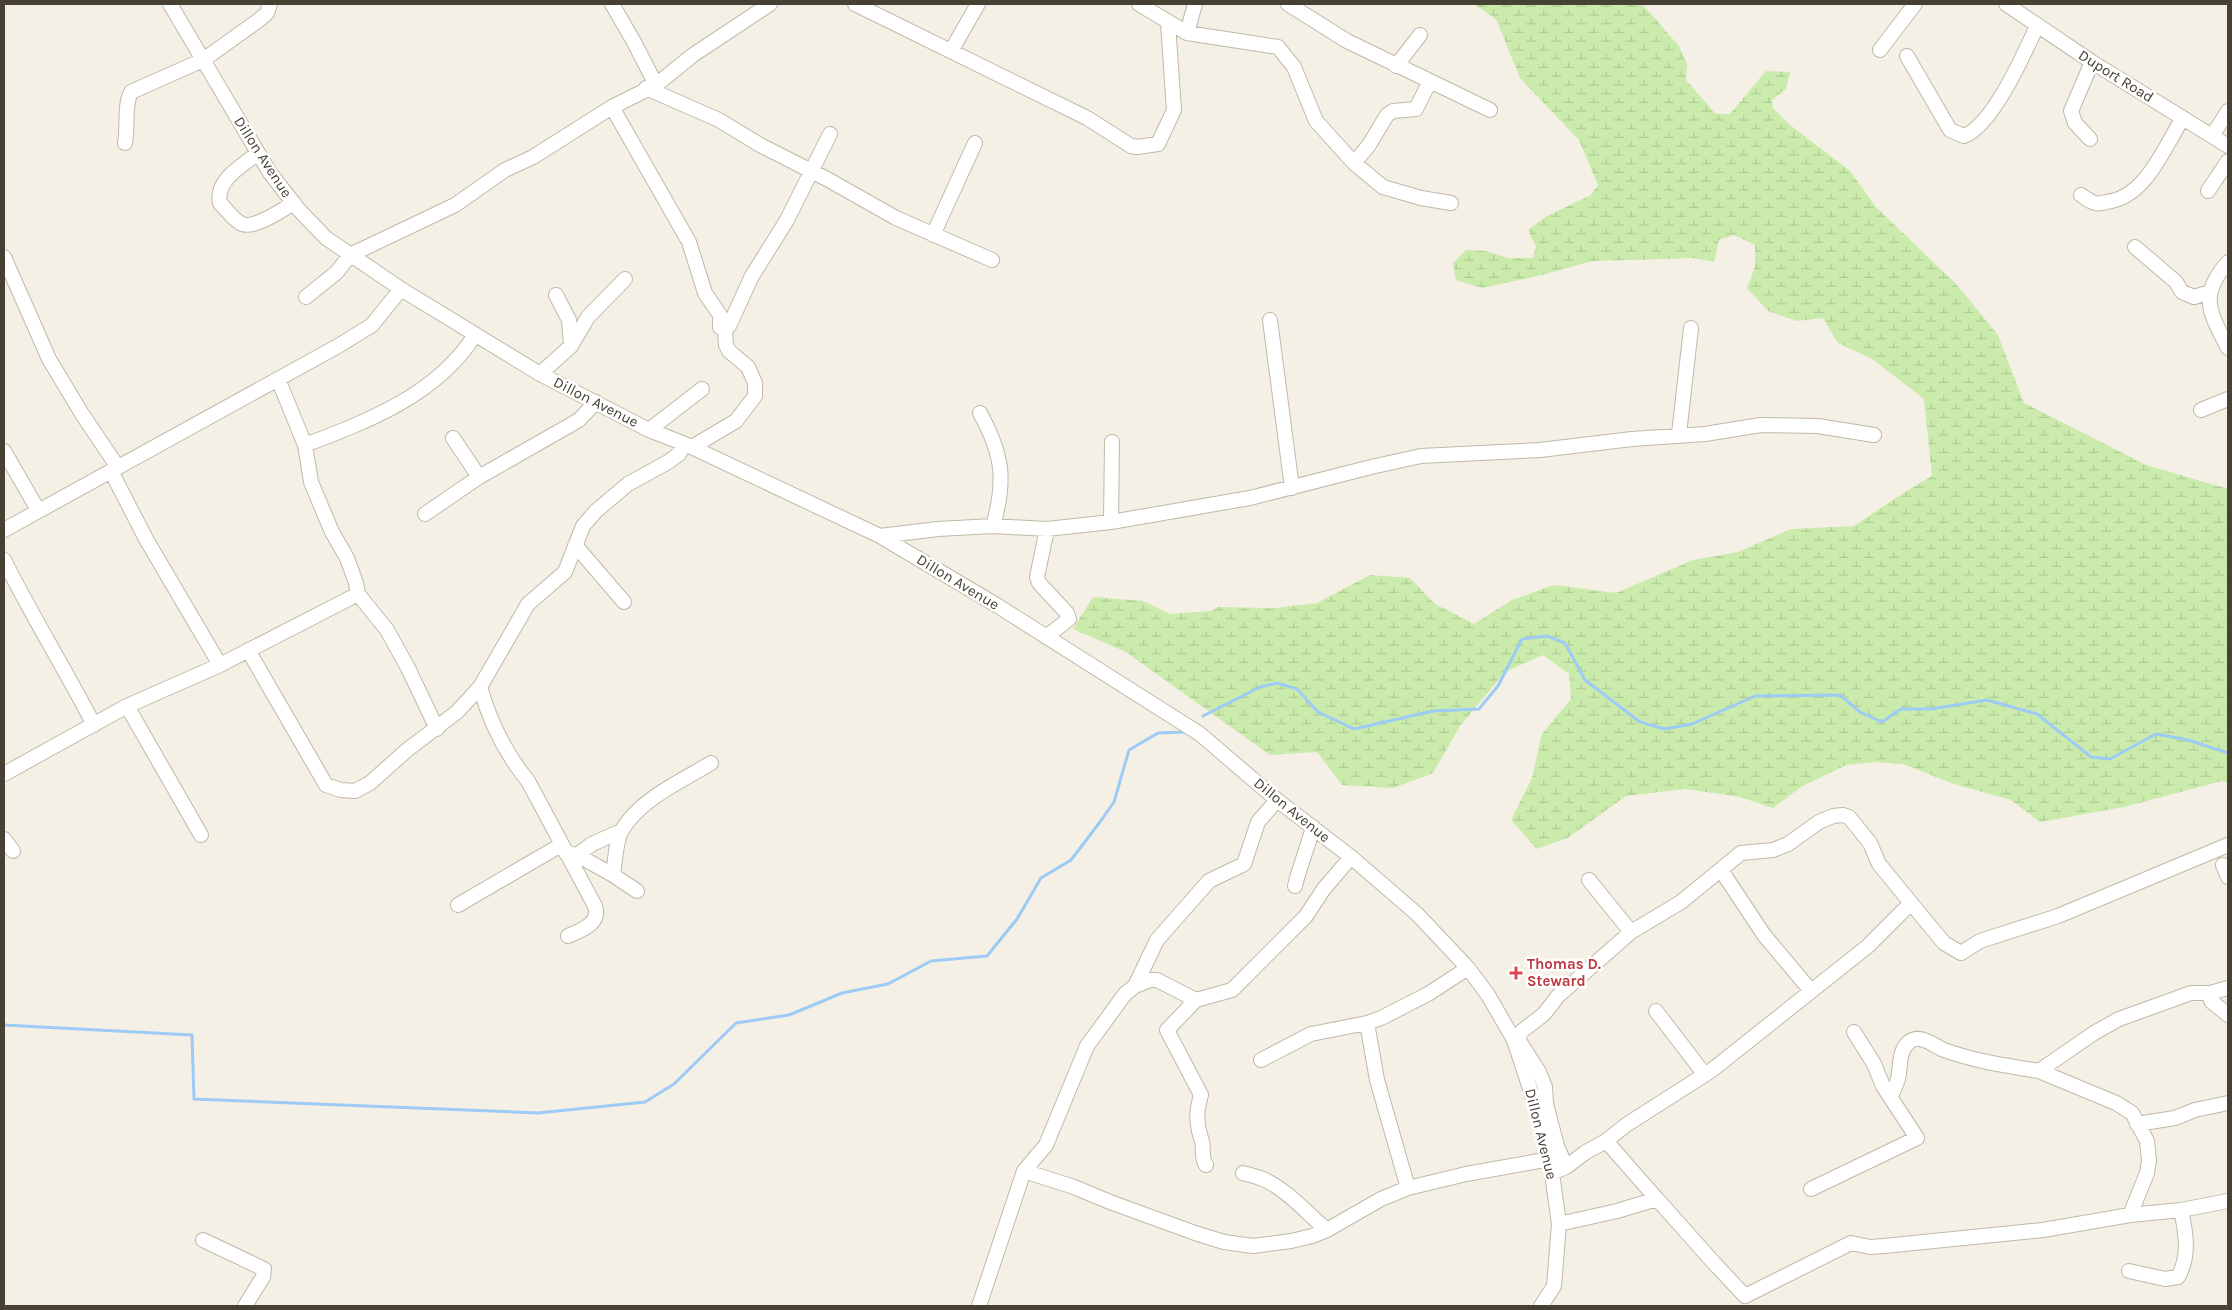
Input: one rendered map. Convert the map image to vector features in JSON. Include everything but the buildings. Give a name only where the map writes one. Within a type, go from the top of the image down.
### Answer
[{"type":"street","name":"Dillon Avenue","points":[[170,4],[270,173],[326,238],[401,290],[540,374],[649,430],[688,446],[880,536],[998,606],[1200,734],[1277,800],[1351,857],[1417,914],[1468,968],[1488,995],[1514,1040],[1536,1107],[1550,1159],[1559,1224],[1554,1286],[1541,1306]]},
{"type":"street","points":[[125,144],[128,126],[126,112],[131,92],[203,60],[259,20],[267,12],[270,4]]},
{"type":"street","points":[[612,4],[634,42],[651,87],[719,120],[760,145],[933,235],[992,260]]},
{"type":"street","points":[[306,297],[336,272],[350,255],[455,205],[505,170],[533,156],[612,107],[651,87],[770,4]]},
{"type":"street","points":[[855,4],[1087,118],[1131,146],[1148,147],[1158,144],[1174,110],[1168,23]]},
{"type":"street","points":[[951,51],[978,4]]},
{"type":"street","points":[[1139,4],[1187,33],[1278,47],[1294,67],[1316,121],[1354,163],[1383,187],[1420,198],[1450,203]]},
{"type":"street","points":[[1187,33],[1195,4]]},
{"type":"street","points":[[1880,50],[1915,4]]},
{"type":"street","name":"Duport Road","points":[[2006,4],[2092,62],[2228,146]]},
{"type":"street","points":[[1292,5],[1346,41],[1490,110]]},
{"type":"street","points":[[1907,56],[1950,130],[1964,136],[1971,134],[1986,117],[2003,92],[2022,59],[2037,26]]},
{"type":"street","points":[[1396,66],[1420,35]]},
{"type":"street","points":[[2090,139],[2075,123],[2071,111],[2092,62]]},
{"type":"street","points":[[1354,163],[1369,145],[1388,115],[1393,111],[1416,109],[1430,81]]},
{"type":"street","points":[[248,650],[326,785],[341,790],[355,791],[370,783],[407,750],[437,729],[457,712],[480,687],[528,604],[565,572],[583,526],[596,511],[628,484],[668,462],[688,446],[736,421],[755,396],[754,383],[748,367],[729,351],[726,344],[724,329],[720,327],[720,315],[705,294],[689,242],[612,107]]},
{"type":"street","points":[[2212,136],[2228,111]]},
{"type":"street","points":[[2081,195],[2096,204],[2112,202],[2141,184],[2183,118]]},
{"type":"street","points":[[724,329],[729,326],[752,276],[787,220],[830,134]]},
{"type":"street","points":[[933,235],[975,143]]},
{"type":"street","points":[[258,153],[225,180],[220,187],[220,203],[240,223],[245,224],[260,222],[294,203]]},
{"type":"street","points":[[2208,191],[2228,161]]},
{"type":"street","points":[[2134,247],[2176,282],[2182,292],[2194,297],[2210,292]]},
{"type":"street","points":[[4,257],[49,359],[114,468],[146,539],[220,665]]},
{"type":"street","points":[[2228,262],[2210,292],[2209,303],[2212,317],[2228,348]]},
{"type":"street","points":[[540,374],[571,346],[588,317],[626,278]]},
{"type":"street","points":[[4,530],[372,325],[401,290]]},
{"type":"street","points":[[556,295],[569,320],[571,346]]},
{"type":"street","points":[[1270,320],[1292,488]]},
{"type":"street","points":[[1679,434],[1691,328]]},
{"type":"street","points":[[305,446],[349,429],[413,396],[462,355],[475,335]]},
{"type":"street","points":[[278,379],[305,446],[311,482],[332,532],[347,558],[358,594],[387,630],[408,668],[437,729]]},
{"type":"street","points":[[649,430],[702,389]]},
{"type":"street","points":[[2201,410],[2228,399]]},
{"type":"street","points":[[425,514],[479,477],[579,420],[596,402]]},
{"type":"street","points":[[980,413],[993,436],[998,453],[1001,487],[993,526]]},
{"type":"street","points":[[880,536],[938,529],[993,526],[1047,529],[1111,522],[1241,500],[1421,456],[1503,453],[1679,434],[1705,434],[1761,425],[1818,426],[1874,435]]},
{"type":"street","points":[[454,438],[479,477]]},
{"type":"street","points":[[1111,522],[1112,442]]},
{"type":"street","points":[[4,452],[38,510]]},
{"type":"street","points":[[4,473],[18,476]]},
{"type":"street","points":[[1046,637],[1069,619],[1067,613],[1039,583],[1037,577],[1047,529]]},
{"type":"street","points":[[575,545],[624,602]]},
{"type":"street","points":[[4,560],[32,616],[69,675],[94,725]]},
{"type":"street","points":[[4,774],[127,706],[220,665],[358,594]]},
{"type":"street","points":[[480,687],[496,731],[517,768],[528,781],[568,851],[597,913],[588,927],[568,936]]},
{"type":"street","points":[[127,706],[200,835]]},
{"type":"street","points":[[458,905],[568,851],[592,844],[620,831],[634,814],[654,798],[711,763]]},
{"type":"street","points":[[1135,986],[1157,940],[1209,881],[1244,864],[1258,822],[1277,800]]},
{"type":"street","points":[[1566,1167],[1556,1146],[1546,1104],[1545,1087],[1539,1072],[1518,1039],[1522,1031],[1544,1014],[1558,996],[1631,932],[1681,902],[1741,853],[1773,850],[1788,844],[1819,822],[1843,815],[1849,817],[1870,843],[1880,864],[1911,904],[1944,943],[1961,953],[1980,941],[2058,916],[2228,845]]},
{"type":"street","points":[[1295,886],[1299,867],[1308,849],[1313,827]]},
{"type":"street","points":[[612,875],[620,831]]},
{"type":"street","points":[[4,838],[13,851]]},
{"type":"street","points":[[568,851],[637,891]]},
{"type":"street","points":[[1206,1165],[1202,1159],[1201,1138],[1196,1121],[1196,1110],[1201,1095],[1167,1030],[1196,1000],[1232,990],[1306,916],[1323,890],[1351,857]]},
{"type":"street","points":[[1721,870],[1764,936],[1811,991]]},
{"type":"street","points":[[1588,880],[1631,932]]},
{"type":"street","points":[[1552,1174],[1566,1167],[1586,1152],[1606,1141],[1626,1125],[1705,1075],[1868,946],[1911,904]]},
{"type":"street","points":[[1261,1060],[1311,1034],[1367,1023],[1428,994],[1468,968]]},
{"type":"street","points":[[979,1306],[1024,1171],[1046,1146],[1087,1046],[1125,994],[1135,986],[1157,980],[1196,1000]]},
{"type":"street","points":[[2039,1071],[2094,1033],[2119,1020],[2191,993],[2210,993],[2228,988]]},
{"type":"street","points":[[2210,993],[2211,1001],[2228,1014]]},
{"type":"street","points":[[1656,1011],[1705,1075]]},
{"type":"street","points":[[1367,1023],[1377,1080],[1408,1188]]},
{"type":"street","points":[[1811,1189],[1917,1138],[1883,1086],[1874,1064],[1854,1032]]},
{"type":"street","points":[[1891,1097],[1898,1078],[1900,1058],[1908,1043],[1915,1039],[1922,1039],[1942,1050],[1963,1056],[2039,1071],[2116,1102],[2132,1114],[2148,1142],[2149,1160],[2146,1173],[2130,1215]]},
{"type":"street","points":[[2137,1124],[2175,1118],[2195,1110],[2228,1103]]},
{"type":"street","points":[[1606,1141],[1745,1296],[1851,1243],[1870,1247],[1941,1242],[2043,1230],[2130,1215],[2181,1210],[2228,1201]]},
{"type":"street","points":[[1024,1171],[1074,1187],[1110,1202],[1224,1242],[1253,1246],[1291,1242],[1327,1230],[1381,1198],[1408,1188],[1466,1174],[1550,1159]]},
{"type":"street","points":[[1242,1173],[1265,1180],[1287,1194],[1298,1206],[1327,1230]]},
{"type":"street","points":[[1559,1224],[1616,1211],[1657,1198]]},
{"type":"street","points":[[2129,1271],[2165,1279],[2178,1277],[2184,1265],[2186,1250],[2186,1232],[2181,1210]]},
{"type":"street","points":[[203,1240],[264,1269],[263,1277],[245,1306]]},
{"type":"green space","points":[[1474,4],[1642,4],[1679,46],[1687,64],[1686,80],[1716,114],[1730,114],[1766,71],[1790,72],[1786,89],[1772,100],[1773,108],[1790,125],[1850,171],[1876,207],[1956,284],[1998,335],[2024,403],[2146,465],[2228,489],[2228,783],[2222,781],[2124,807],[2040,822],[2011,800],[1954,784],[1903,764],[1875,762],[1846,765],[1801,787],[1773,808],[1740,797],[1685,789],[1626,796],[1569,837],[1537,849],[1511,820],[1532,778],[1542,734],[1571,699],[1569,674],[1543,655],[1505,672],[1460,726],[1433,773],[1393,788],[1342,785],[1317,752],[1270,755],[1126,652],[1073,629],[1093,597],[1143,601],[1170,614],[1211,611],[1218,607],[1275,608],[1317,603],[1370,575],[1410,578],[1435,604],[1474,624],[1512,600],[1554,585],[1616,593],[1693,560],[1738,552],[1791,529],[1854,526],[1932,476],[1924,399],[1872,359],[1838,343],[1823,318],[1796,321],[1768,311],[1747,288],[1755,267],[1755,245],[1734,235],[1719,240],[1714,262],[1693,258],[1592,261],[1538,276],[1482,288],[1456,280],[1453,263],[1466,250],[1486,251],[1508,258],[1533,258],[1536,247],[1528,230],[1545,217],[1591,195],[1598,185],[1579,140],[1520,78],[1496,19]]},
{"type":"waterway","points":[[1203,716],[1260,687],[1277,683],[1297,689],[1318,712],[1354,729],[1433,711],[1479,709],[1498,686],[1522,639],[1547,636],[1565,643],[1585,680],[1640,722],[1665,729],[1692,724],[1755,696],[1840,695],[1860,712],[1882,722],[1901,709],[1931,709],[1987,700],[2037,714],[2091,757],[2110,759],[2156,734],[2188,740],[2228,753]]},
{"type":"waterway","points":[[4,1025],[192,1035],[194,1099],[538,1113],[645,1102],[674,1084],[736,1023],[789,1015],[842,993],[888,984],[931,961],[987,956],[1017,919],[1041,878],[1071,860],[1114,802],[1129,750],[1158,733],[1185,732]]},
{"type":"place","name":"Thomas D. Steward","points":[[1516,973]]}]
